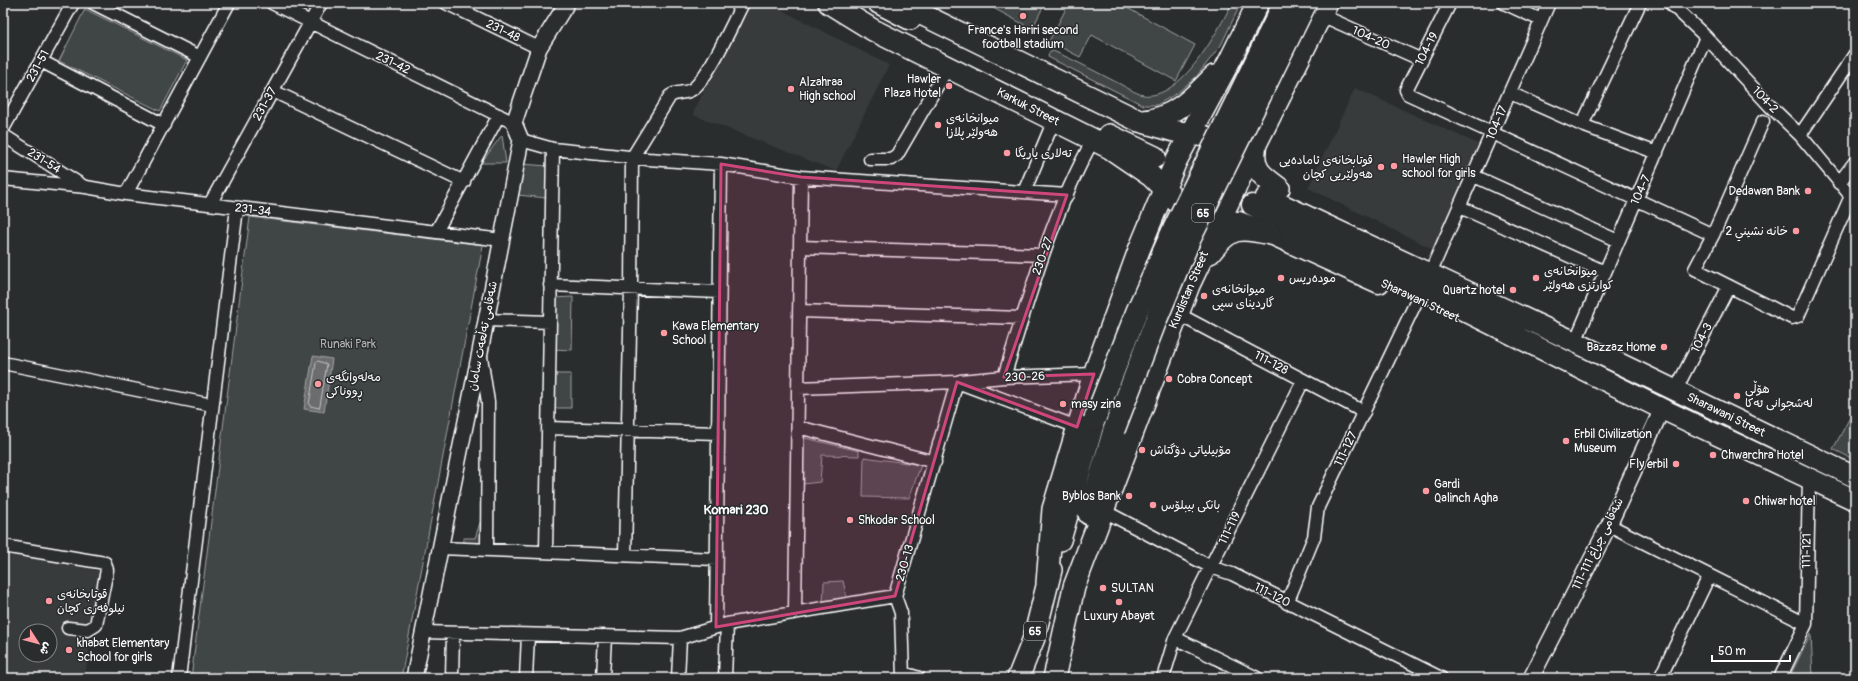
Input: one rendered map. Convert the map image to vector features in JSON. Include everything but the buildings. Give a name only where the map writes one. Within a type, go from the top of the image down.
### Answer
[{"type":"highway","name":"Karkuk Street","points":[[830,3],[873,30],[1102,144],[1151,176],[1178,203],[1207,218],[1220,221]]},
{"type":"highway","name":"Karkuk Street","points":[[839,3],[1158,152],[879,3]]},
{"type":"highway","points":[[899,3],[1139,121],[1174,131],[1223,141],[1239,151],[1247,162]]},
{"type":"highway","name":"65","points":[[1028,678],[1034,638],[1086,424],[1094,374],[1163,189],[1258,3]]},
{"type":"highway","name":"65","points":[[1086,424],[1173,230],[1284,3]]},
{"type":"highway","name":"Kurdistan Street","points":[[1074,587],[1189,285],[1256,144],[1318,7]]},
{"type":"highway","name":"Kurdistan Street","points":[[1054,678],[1089,513],[1114,430],[1157,318],[1190,238],[1318,7]]},
{"type":"highway","points":[[1139,121],[1158,119],[1180,108],[1194,97],[1230,60]]},
{"type":"highway","points":[[1102,144],[1138,173],[1150,195],[1148,215],[1139,250]]},
{"type":"highway","points":[[1256,144],[1254,155],[1258,171],[1279,188]]},
{"type":"highway","points":[[1189,285],[1209,254],[1227,234],[1247,229],[1271,234]]},
{"type":"highway","name":"65","points":[[1018,678],[1034,638]]},
{"type":"main road","name":"Sharawani Street","points":[[1247,162],[1252,172],[1259,178],[1434,264],[1575,342]]},
{"type":"main road","name":"Sharawani Street","points":[[1855,478],[1575,342],[1254,199],[1662,409],[1855,500]]},
{"type":"main road","name":"Sharawani Street","points":[[1220,221],[1240,222],[1271,234],[1543,359],[1619,386]]},
{"type":"street","name":"231-51","points":[[3,129],[72,3]]},
{"type":"street","points":[[93,3],[200,57]]},
{"type":"street","points":[[126,194],[229,3]]},
{"type":"street","name":"231-42","points":[[272,3],[514,123]]},
{"type":"street","name":"231-37","points":[[210,204],[321,3]]},
{"type":"street","name":"231-48","points":[[446,3],[540,48]]},
{"type":"street","points":[[567,3],[540,48],[514,123],[521,140],[553,149],[632,158],[721,164],[801,177],[1067,195]]},
{"type":"street","points":[[625,555],[632,288],[632,158],[670,96],[677,92],[690,91],[699,84],[709,69],[743,3]]},
{"type":"street","name":"104-19","points":[[1450,3],[1406,90],[1408,94],[1493,134]]},
{"type":"street","points":[[1504,3],[1541,20]]},
{"type":"street","name":"104-17","points":[[1434,264],[1493,134],[1541,20],[1550,3]]},
{"type":"street","points":[[1582,125],[1640,3]]},
{"type":"street","name":"104-2","points":[[1670,3],[1800,135],[1853,199]]},
{"type":"street","name":"104-20","points":[[1318,7],[1422,60]]},
{"type":"street","name":"104-7","points":[[1575,342],[1706,38]]},
{"type":"street","points":[[1800,135],[1855,54]]},
{"type":"street","points":[[41,61],[164,125]]},
{"type":"street","points":[[870,159],[891,159],[897,155],[948,67]]},
{"type":"street","points":[[273,90],[464,182]]},
{"type":"street","points":[[1510,93],[1582,125],[1657,153]]},
{"type":"street","points":[[436,232],[499,115]]},
{"type":"street","points":[[1024,192],[1054,120]]},
{"type":"street","points":[[1763,121],[1713,235],[1695,269],[1792,318],[1798,316],[1853,199]]},
{"type":"street","points":[[1493,134],[1713,235]]},
{"type":"street","name":"231-54","points":[[3,135],[86,187]]},
{"type":"street","name":"شەقامی تەڵعەت سامان","points":[[414,678],[521,140]]},
{"type":"street","name":"230-27","points":[[1004,377],[1043,255],[1067,195],[1102,144]]},
{"type":"street","points":[[546,551],[553,149]]},
{"type":"street","points":[[1839,183],[1855,162]]},
{"type":"street","points":[[721,164],[716,559],[725,678]]},
{"type":"street","points":[[1474,176],[1618,241]]},
{"type":"street","points":[[795,612],[801,177]]},
{"type":"street","name":"231-34","points":[[3,179],[86,187],[126,194],[502,240]]},
{"type":"street","points":[[1460,207],[1605,272]]},
{"type":"street","points":[[179,678],[237,208]]},
{"type":"street","points":[[800,247],[1043,255]]},
{"type":"street","points":[[550,285],[719,292]]},
{"type":"street","name":"104-3","points":[[1675,391],[1729,286]]},
{"type":"street","name":"111-127","points":[[1287,603],[1314,538],[1318,507],[1417,300]]},
{"type":"street","points":[[799,311],[1022,318]]},
{"type":"street","name":"111-128","points":[[1178,314],[1364,412]]},
{"type":"street","points":[[486,320],[550,322]]},
{"type":"street","points":[[480,352],[488,402],[487,549]]},
{"type":"street","points":[[3,362],[212,406]]},
{"type":"street","name":"230-26","points":[[798,388],[957,382],[1004,377],[1094,374]]},
{"type":"street","name":"111-119","points":[[1163,678],[1175,638],[1303,381]]},
{"type":"street","points":[[957,382],[1086,424]]},
{"type":"street","name":"230-13","points":[[903,676],[901,613],[895,596],[957,382]]},
{"type":"street","name":"شەقامی چراغ 111-111","points":[[1531,678],[1609,525],[1662,409]]},
{"type":"street","points":[[798,427],[935,462]]},
{"type":"street","points":[[548,428],[718,433]]},
{"type":"street","name":"111-121","points":[[1806,624],[1809,478]]},
{"type":"street","name":"111-120","points":[[1104,511],[1211,567],[1232,574],[1287,603],[1441,678]]},
{"type":"street","points":[[1609,525],[1806,624],[1780,678]]},
{"type":"street","points":[[3,546],[105,563],[107,570],[96,625],[88,630],[68,628]]},
{"type":"street","points":[[440,548],[546,551],[716,559]]},
{"type":"street","points":[[1660,678],[1709,576]]},
{"type":"street","points":[[423,632],[680,638],[721,626],[795,612],[895,596]]},
{"type":"street","points":[[452,678],[453,633]]},
{"type":"street","points":[[526,678],[528,634]]},
{"type":"street","points":[[602,678],[605,636]]},
{"type":"street","points":[[678,678],[680,638]]},
{"type":"street","points":[[1175,638],[1251,677]]},
{"type":"street","points":[[903,676],[919,678]]},
{"type":"highlighted area","points":[[721,164],[801,177],[1067,195],[1004,377],[1094,374],[1077,427],[957,382],[895,596],[716,627]]},
{"type":"shaded area","name":"Alzahraa High school","points":[[749,3],[768,3],[889,65],[836,171],[696,116],[693,113]]},
{"type":"shaded area","name":"Hawler High school for girls","points":[[1355,88],[1478,144],[1435,250],[1308,188]]},
{"type":"shaded area","name":"قوتابخانەی نیلوفەری کچان","points":[[3,553],[100,571],[85,678],[3,678]]},
{"type":"green space","name":"France's Hariri second football stadium","points":[[984,3],[1045,3],[1032,29]]},
{"type":"green space","points":[[1069,3],[1118,3],[1195,45],[1176,81],[1092,35],[1080,57],[1049,41]]},
{"type":"green space","points":[[1232,3],[1241,3],[1221,45],[1196,77],[1177,93],[1157,105],[1143,105],[1048,57],[1049,53],[1053,51],[1137,93],[1143,95],[1157,94],[1171,87],[1184,76],[1196,62],[1218,30]]},
{"type":"green space","points":[[85,9],[187,60],[160,111],[59,61]]},
{"type":"green space","points":[[502,135],[506,163],[481,163]]},
{"type":"green space","points":[[522,164],[548,166],[547,198],[517,195]]},
{"type":"green space","name":"Runaki Park","points":[[250,217],[483,245],[401,678],[191,678]]},
{"type":"green space","points":[[573,297],[572,350],[553,349],[552,298]]},
{"type":"green space","points":[[551,374],[571,374],[571,408],[552,408]]},
{"type":"green space","points":[[1855,408],[1855,460],[1833,449]]},
{"type":"green space","points":[[801,437],[859,451],[859,456],[822,455],[820,482],[803,484]]},
{"type":"green space","points":[[864,457],[921,465],[909,498],[863,497]]},
{"type":"green space","points":[[482,517],[483,543],[462,544],[464,538],[475,538]]},
{"type":"green space","points":[[843,581],[848,602],[823,604],[824,582]]},
{"type":"green space","points":[[1811,634],[1813,678],[1789,678]]},
{"type":"water","name":"مەلەوانگەی ڕووناکی","points":[[313,356],[332,359],[324,412],[304,409]]},
{"type":"tunnel","points":[[1157,159],[1252,205]]},
{"type":"place","name":"France's Hariri second football stadium","points":[[1023,16]]},
{"type":"place","name":"Hawler Plaza Hotel","points":[[949,86]]},
{"type":"place","name":"Alzahraa High school","points":[[791,89]]},
{"type":"place","name":"میوانخانەی هەولێر پلازا","points":[[938,125]]},
{"type":"place","name":"تەلاری یاریگا","points":[[1007,153]]},
{"type":"place","name":"Hawler High school for girls","points":[[1394,166]]},
{"type":"place","name":"قوتابخانەی ئامادەیی هەولێریی کچان","points":[[1381,167]]},
{"type":"place","name":"Dedawan Bank","points":[[1808,191]]},
{"type":"place","name":"خانه نشيني 2","points":[[1796,231]]},
{"type":"place","name":"مودەریس","points":[[1281,278]]},
{"type":"place","name":"میوانخانەی کوارتزی هەولێر","points":[[1536,278]]},
{"type":"place","name":"Quartz hotel","points":[[1513,290]]},
{"type":"place","name":"میوانخانەی گاردینای سپی","points":[[1204,296]]},
{"type":"place","name":"Kawa Elementary School","points":[[664,333]]},
{"type":"place","name":"Bazzaz Home","points":[[1664,347]]},
{"type":"place","name":"Cobra Concept","points":[[1169,379]]},
{"type":"place","name":"مەلەوانگەی ڕووناکی","points":[[318,384]]},
{"type":"place","name":"هۆڵی لەشجوانی ئەکا","points":[[1737,396]]},
{"type":"place","name":"masy zina","points":[[1063,404]]},
{"type":"place","name":"Erbil Civilization Museum","points":[[1566,441]]},
{"type":"place","name":"مۆبیلیاتی دۆگتاش","points":[[1142,450]]},
{"type":"place","name":"Chwarchra Hotel","points":[[1713,455]]},
{"type":"place","name":"Fly erbil","points":[[1676,464]]},
{"type":"place","name":"Gardi Qalinch Agha","points":[[1426,491]]},
{"type":"place","name":"Byblos Bank","points":[[1129,496]]},
{"type":"place","name":"Chiwar hotel","points":[[1746,501]]},
{"type":"place","name":"بانکی بیبلۆس","points":[[1153,505]]},
{"type":"place","name":"Shkodar School","points":[[850,520]]},
{"type":"place","name":"SULTAN","points":[[1103,588]]},
{"type":"place","name":"قوتابخانەی نیلوفەری کچان","points":[[49,601]]},
{"type":"place","name":"Luxury Abayat","points":[[1119,602]]},
{"type":"place","name":"khabat Elementary School for girls","points":[[69,650]]},
{"type":"district","name":"Komari 230","points":[[736,510]]}]
